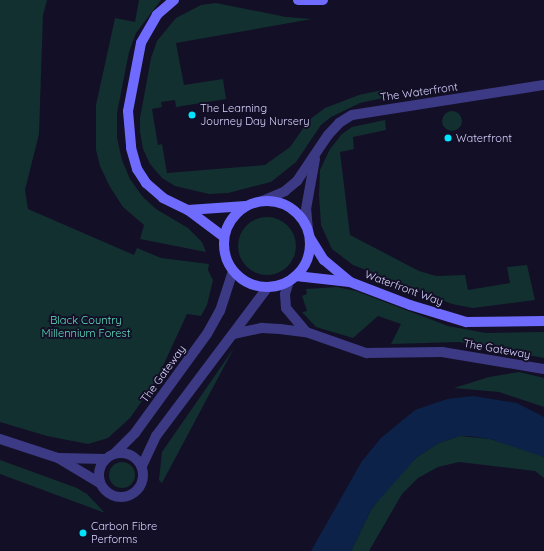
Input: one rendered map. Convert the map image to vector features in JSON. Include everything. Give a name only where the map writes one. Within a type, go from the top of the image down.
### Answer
[{"type":"street","name":"Waterfront Way","points":[[174,0],[157,15],[141,43],[128,111],[128,131],[137,169],[146,183],[163,198],[188,210],[224,237]]},
{"type":"street","points":[[298,0],[323,0]]},
{"type":"street","name":"The Waterfront","points":[[262,201],[285,192],[297,181],[339,124],[352,116],[544,85]]},
{"type":"street","name":"The Waterfront","points":[[309,234],[308,188],[316,155]]},
{"type":"street","name":"Waterfront Way","points":[[188,210],[246,206],[262,201],[282,203],[293,209],[324,260],[350,282]]},
{"type":"street","name":"Waterfront Way","points":[[246,206],[231,219],[224,237],[225,255],[233,271],[248,283],[268,287],[293,278],[350,282],[410,305],[466,322],[544,321]]},
{"type":"street","points":[[306,332],[286,308],[285,294],[293,278],[305,265],[309,252],[309,234]]},
{"type":"street","name":"The Gateway","points":[[115,453],[135,433],[207,334],[220,311],[233,271]]},
{"type":"street","points":[[0,439],[58,458],[100,483],[113,496],[128,496],[141,485],[142,466],[156,436],[268,287]]},
{"type":"street","name":"The Gateway","points":[[233,334],[262,328],[306,332],[366,353],[442,352],[544,369]]},
{"type":"street","points":[[100,483],[100,468],[105,460],[115,453],[128,454],[142,466]]},
{"type":"street","points":[[58,458],[105,460]]},
{"type":"green space","name":"Black Country Millennium Forest","points":[[0,0],[47,0],[43,15],[39,134],[25,190],[28,209],[134,255],[137,248],[161,258],[209,264],[208,270],[213,280],[207,305],[201,316],[187,314],[156,381],[130,418],[108,438],[88,444],[47,436],[0,422]]},
{"type":"green space","points":[[139,0],[161,0],[136,33],[129,52],[117,113],[117,138],[122,160],[130,179],[142,196],[156,209],[188,228],[202,242],[206,252],[140,239],[144,225],[123,207],[110,187],[100,166],[96,150],[96,105],[115,18],[135,22]]},
{"type":"green space","points":[[216,3],[286,17],[312,19],[176,43],[184,85],[223,79],[226,99],[176,107],[175,100],[161,102],[162,107],[152,109],[158,145],[162,144],[167,173],[265,165],[290,147],[309,120],[325,108],[359,95],[382,90],[383,98],[360,103],[331,117],[321,125],[296,162],[271,182],[228,193],[209,194],[175,186],[162,178],[150,164],[143,149],[140,132],[140,118],[151,58],[157,41],[176,18],[201,5]]},
{"type":"green space","points":[[452,111],[459,114],[462,121],[459,128],[452,131],[445,128],[442,121],[445,114]]},
{"type":"green space","points":[[385,120],[386,130],[353,137],[354,149],[340,152],[350,235],[419,271],[436,276],[465,275],[468,290],[510,283],[507,267],[527,265],[535,300],[473,308],[452,304],[353,265],[332,249],[321,225],[319,195],[320,170],[330,149],[342,134],[352,127]]},
{"type":"green space","points":[[267,217],[278,219],[291,230],[294,235],[296,246],[294,257],[283,270],[278,273],[267,275],[256,273],[243,262],[240,257],[238,246],[240,235],[251,222],[256,219]]},
{"type":"green space","points":[[337,287],[356,291],[448,326],[486,333],[544,332],[544,358],[459,342],[391,344],[401,324],[378,316],[353,338],[316,327],[302,312],[307,311],[302,296],[307,294],[306,289]]},
{"type":"green space","points":[[234,348],[162,483],[159,480],[162,452]]},
{"type":"green space","points":[[519,372],[544,378],[544,407],[499,392],[454,388],[489,377]]},
{"type":"green space","points":[[460,436],[490,439],[541,455],[544,457],[544,478],[535,471],[459,462],[438,467],[418,478],[402,494],[369,551],[351,551],[372,508],[394,481],[417,457],[439,443]]},
{"type":"green space","points":[[0,460],[77,488],[87,494],[105,513],[0,474]]},
{"type":"green space","points":[[122,462],[131,466],[135,475],[131,484],[122,488],[113,484],[109,475],[113,466]]},
{"type":"water","points":[[473,396],[517,403],[544,417],[544,457],[490,439],[469,436],[460,436],[439,443],[417,457],[372,508],[351,551],[311,551],[362,461],[381,438],[415,410],[447,399]]},
{"type":"place","name":"The Learning Journey Day Nursery","points":[[192,115]]},
{"type":"place","name":"Waterfront","points":[[448,138]]},
{"type":"place","name":"Carbon Fibre Performs","points":[[83,533]]}]
